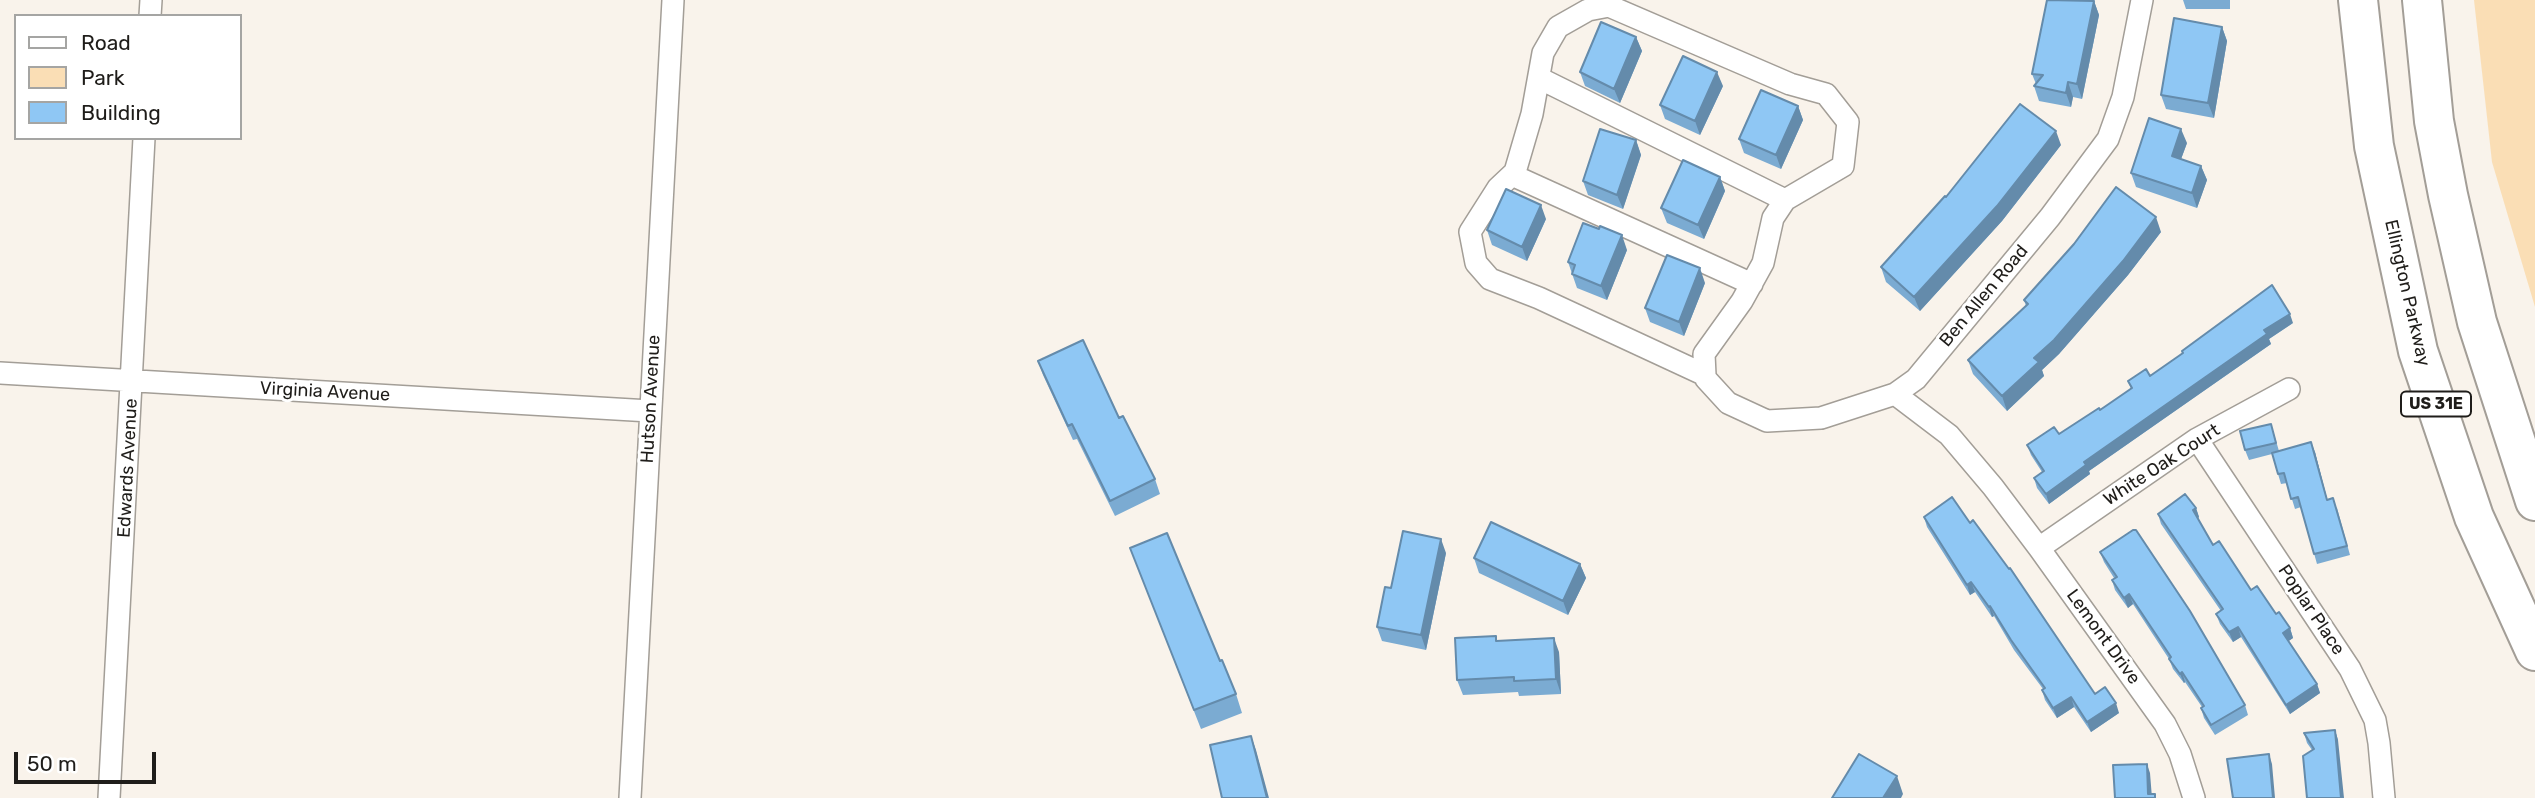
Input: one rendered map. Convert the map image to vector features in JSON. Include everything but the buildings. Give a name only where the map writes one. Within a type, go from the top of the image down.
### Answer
[{"type":"highway","name":"Ellington Parkway","points":[[2358,0],[2374,146],[2418,351],[2474,517],[2535,651]]},
{"type":"highway","points":[[2422,0],[2434,121],[2448,195],[2477,322],[2535,501]]},
{"type":"street","name":"Hutson Avenue","points":[[630,798],[650,411],[663,225],[673,0]]},
{"type":"street","name":"Ben Allen Road","points":[[1705,375],[1728,403],[1767,421],[1821,418],[1895,394],[1916,379],[2050,216],[2108,139],[2123,97],[2142,0]]},
{"type":"street","points":[[1609,6],[1790,84],[1826,94],[1848,122],[1843,166],[1785,200],[1773,218],[1763,263],[1742,301],[1704,354],[1705,375],[1539,298],[1490,279],[1476,263],[1470,232],[1498,188],[1515,172],[1532,114],[1539,78],[1543,53],[1558,27],[1588,10],[1609,6]]},
{"type":"street","points":[[1539,78],[1785,200]]},
{"type":"street","name":"Edwards Avenue","points":[[109,798],[144,140]]},
{"type":"street","points":[[1512,175],[1752,284]]},
{"type":"street","name":"Virginia Avenue","points":[[0,373],[650,411]]},
{"type":"street","name":"White Oak Court","points":[[2039,548],[2197,439],[2290,389]]},
{"type":"street","name":"Lemont Drive","points":[[1895,394],[1949,435],[2039,548],[2165,724],[2180,754],[2194,798]]},
{"type":"street","name":"Poplar Place","points":[[2197,439],[2350,670],[2375,720],[2384,798]]},
{"type":"green space","points":[[2474,0],[2535,0],[2535,307],[2492,162]]}]
